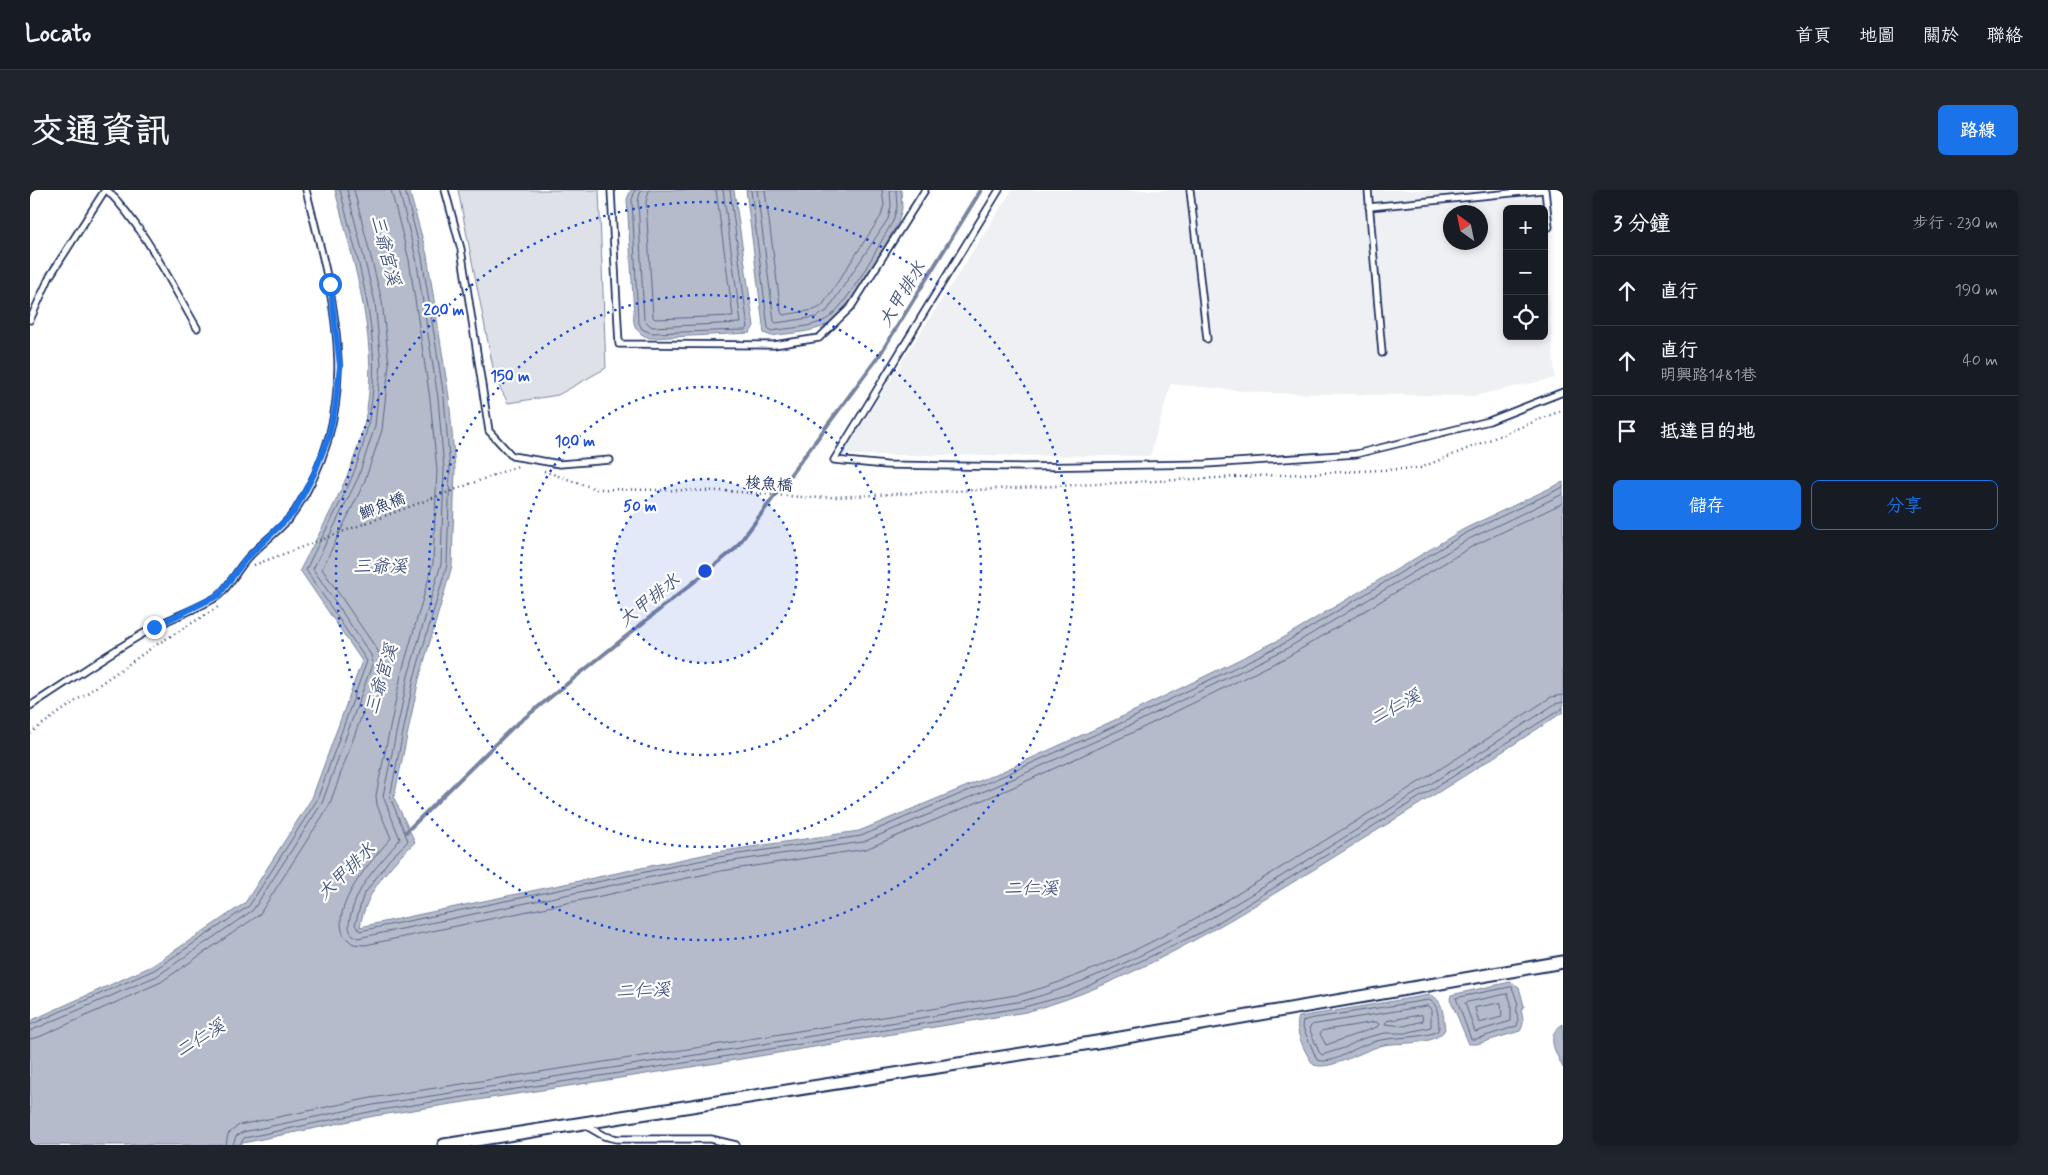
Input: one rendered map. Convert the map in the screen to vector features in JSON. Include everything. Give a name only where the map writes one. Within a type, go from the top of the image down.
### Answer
[{"type":"street","points":[[444,1145],[1097,1042],[1563,962]]},
{"type":"lane","points":[[30,320],[50,276],[106,190],[117,200],[150,248],[196,328]]},
{"type":"lane","points":[[30,706],[154,627],[219,595],[245,560],[294,512],[317,466],[329,436],[335,408],[340,366],[330,284],[306,190]]},
{"type":"lane","points":[[445,190],[461,249],[489,431],[512,456],[560,464],[610,460]]},
{"type":"lane","points":[[611,190],[619,344],[774,345],[819,338],[851,307],[925,190]]},
{"type":"lane","points":[[999,190],[834,460],[886,465],[1024,467],[1206,464],[1356,454],[1490,421],[1563,392]]},
{"type":"lane","points":[[1190,190],[1207,339]]},
{"type":"lane","points":[[1368,190],[1382,353]]},
{"type":"lane","points":[[1369,207],[1544,190],[1549,227]]},
{"type":"lane","points":[[581,1124],[604,1136],[618,1140],[711,1139],[736,1145]]},
{"type":"path","name":"鯽魚橋","points":[[259,563],[523,464]]},
{"type":"path","name":"梭魚橋","points":[[541,470],[596,489],[724,491],[813,498]]},
{"type":"path","points":[[30,733],[153,647],[220,606]]},
{"type":"shaded area","points":[[458,190],[599,190],[606,368],[558,395],[508,403],[495,378]]},
{"type":"shaded area","points":[[1012,190],[1541,190],[1542,205],[1503,205],[1503,340],[1548,340],[1548,289],[1555,378],[1474,396],[1264,393],[1171,384],[1150,456],[842,455]]},
{"type":"water","name":"二仁溪","points":[[335,190],[409,190],[427,255],[449,397],[455,469],[452,566],[419,679],[394,798],[415,842],[380,880],[367,902],[360,927],[717,852],[859,831],[1001,772],[1128,714],[1281,639],[1464,529],[1563,482],[1563,712],[1415,807],[1181,948],[1105,984],[1026,1012],[717,1063],[374,1116],[233,1145],[30,1145],[30,1021],[152,966],[245,903],[312,798],[362,661],[300,570],[345,481],[359,444],[369,395],[368,336],[357,277]]},
{"type":"water","points":[[631,190],[734,190],[754,326],[750,333],[650,338],[636,329],[634,322],[627,199]]},
{"type":"water","points":[[746,190],[901,190],[902,208],[898,223],[854,296],[833,320],[824,326],[812,330],[771,336],[764,333]]},
{"type":"water","points":[[1510,982],[1519,987],[1524,1006],[1521,1010],[1523,1018],[1522,1028],[1520,1031],[1477,1044],[1469,1044],[1450,999],[1451,995]]},
{"type":"water","points":[[1429,995],[1438,1000],[1442,1008],[1445,1029],[1441,1034],[1426,1041],[1384,1045],[1339,1062],[1321,1066],[1314,1065],[1301,1042],[1298,1029],[1299,1017]]},
{"type":"water","points":[[1563,1024],[1563,1068],[1555,1050],[1553,1039],[1557,1029]]},
{"type":"waterway","name":"大甲排水","points":[[406,832],[512,728],[735,549],[879,356],[981,190]]},
{"type":"route","points":[[154,627],[219,595],[245,560],[294,512],[314,474],[329,436],[335,408],[340,366],[330,284]]},
{"type":"water label","name":"三爺宮溪","points":[[386,250]]},
{"type":"water label","name":"三爺溪","points":[[380,566]]},
{"type":"water label","name":"三爺宮溪","points":[[381,679]]}]
